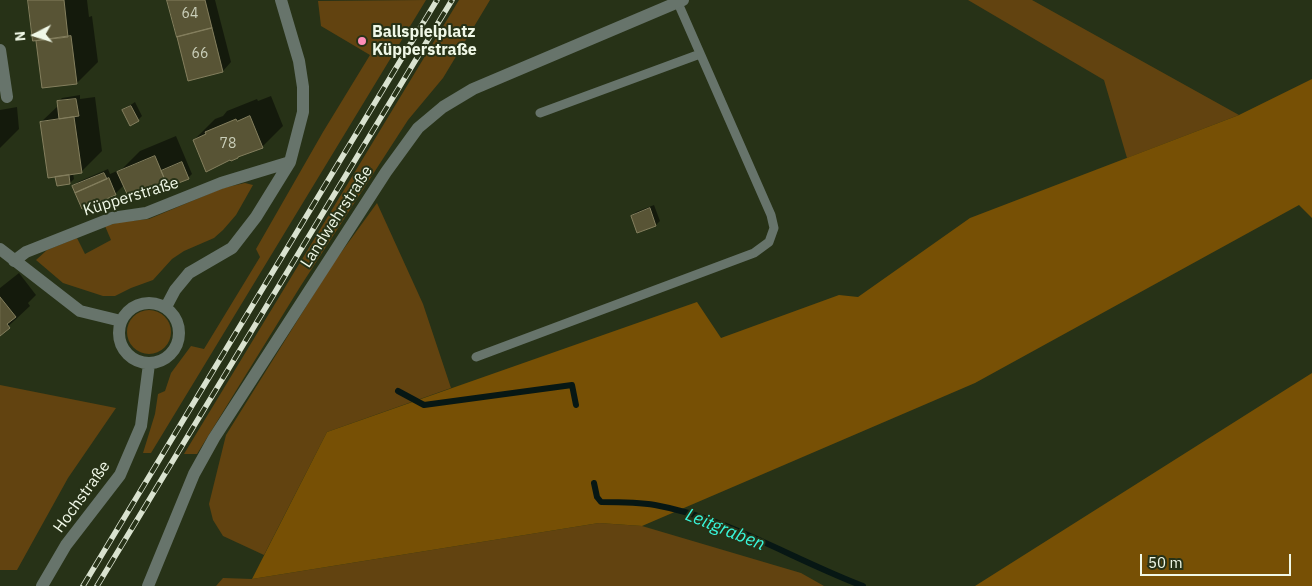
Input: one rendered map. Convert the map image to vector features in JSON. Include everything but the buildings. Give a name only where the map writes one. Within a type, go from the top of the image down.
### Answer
[{"type":"street","points":[[166,307],[175,290],[189,274],[232,248],[256,217],[290,162],[303,112],[303,87],[299,61],[281,0]]},
{"type":"street","name":"Landwehrstraße","points":[[148,586],[194,474],[214,438],[386,172],[418,128],[443,107],[473,90],[681,1]]},
{"type":"street","points":[[0,50],[7,97]]},
{"type":"street","name":"Küpperstraße","points":[[14,261],[26,252],[112,218],[146,213],[221,183],[290,162]]},
{"type":"street","points":[[0,249],[80,311],[121,321]]},
{"type":"street","points":[[149,302],[166,307],[178,321],[180,333],[178,345],[171,355],[161,361],[150,364],[138,362],[128,355],[121,345],[118,333],[121,321],[128,311],[138,304],[149,302]]},
{"type":"street","name":"Hochstraße","points":[[42,586],[66,545],[120,475],[141,426],[150,364]]},
{"type":"lane","points":[[476,358],[754,253],[769,242],[774,228],[771,215],[700,54],[681,1]]},
{"type":"lane","points":[[540,113],[700,54]]},
{"type":"shaded area","points":[[426,0],[151,453],[143,453],[155,414],[158,394],[165,391],[171,373],[191,346],[204,349],[260,257],[256,249],[323,132],[370,55],[321,26],[318,1]]},
{"type":"shaded area","points":[[459,0],[490,0],[443,78],[408,120],[300,287],[197,454],[184,454]]},
{"type":"shaded area","points":[[968,0],[1032,0],[1239,115],[1127,158],[1104,80]]},
{"type":"shaded area","points":[[1312,79],[1312,218],[1299,205],[975,383],[642,526],[599,523],[252,579],[327,432],[697,302],[721,338],[839,295],[858,297],[970,218],[1239,115]]},
{"type":"shaded area","points":[[245,183],[253,185],[236,215],[214,238],[184,251],[172,259],[153,280],[115,296],[103,296],[63,283],[36,260],[47,250],[77,238],[85,254],[111,240],[105,226],[149,219],[223,188]]},
{"type":"shaded area","points":[[377,203],[423,304],[451,388],[327,432],[264,555],[223,536],[213,520],[209,504],[226,435],[332,265]]},
{"type":"shaded area","points":[[153,310],[165,316],[170,323],[170,341],[165,348],[158,353],[145,354],[137,351],[130,344],[127,328],[130,320],[137,313]]},
{"type":"shaded area","points":[[1312,373],[1312,586],[975,586]]},
{"type":"shaded area","points":[[0,385],[116,408],[68,478],[17,570],[0,570]]},
{"type":"shaded area","points":[[599,523],[642,526],[801,573],[824,586],[216,586],[223,578],[252,579]]},
{"type":"waterway","name":"Leitgraben","points":[[398,391],[424,405],[572,385],[576,405]]},
{"type":"waterway","name":"Leitgraben","points":[[594,483],[597,497],[601,502],[655,505],[709,519],[863,586]]},
{"type":"railway","points":[[83,586],[437,0]]},
{"type":"railway","points":[[97,586],[452,0]]},
{"type":"place","name":"Ballspielplatz Küpperstraße","points":[[362,41]]}]
